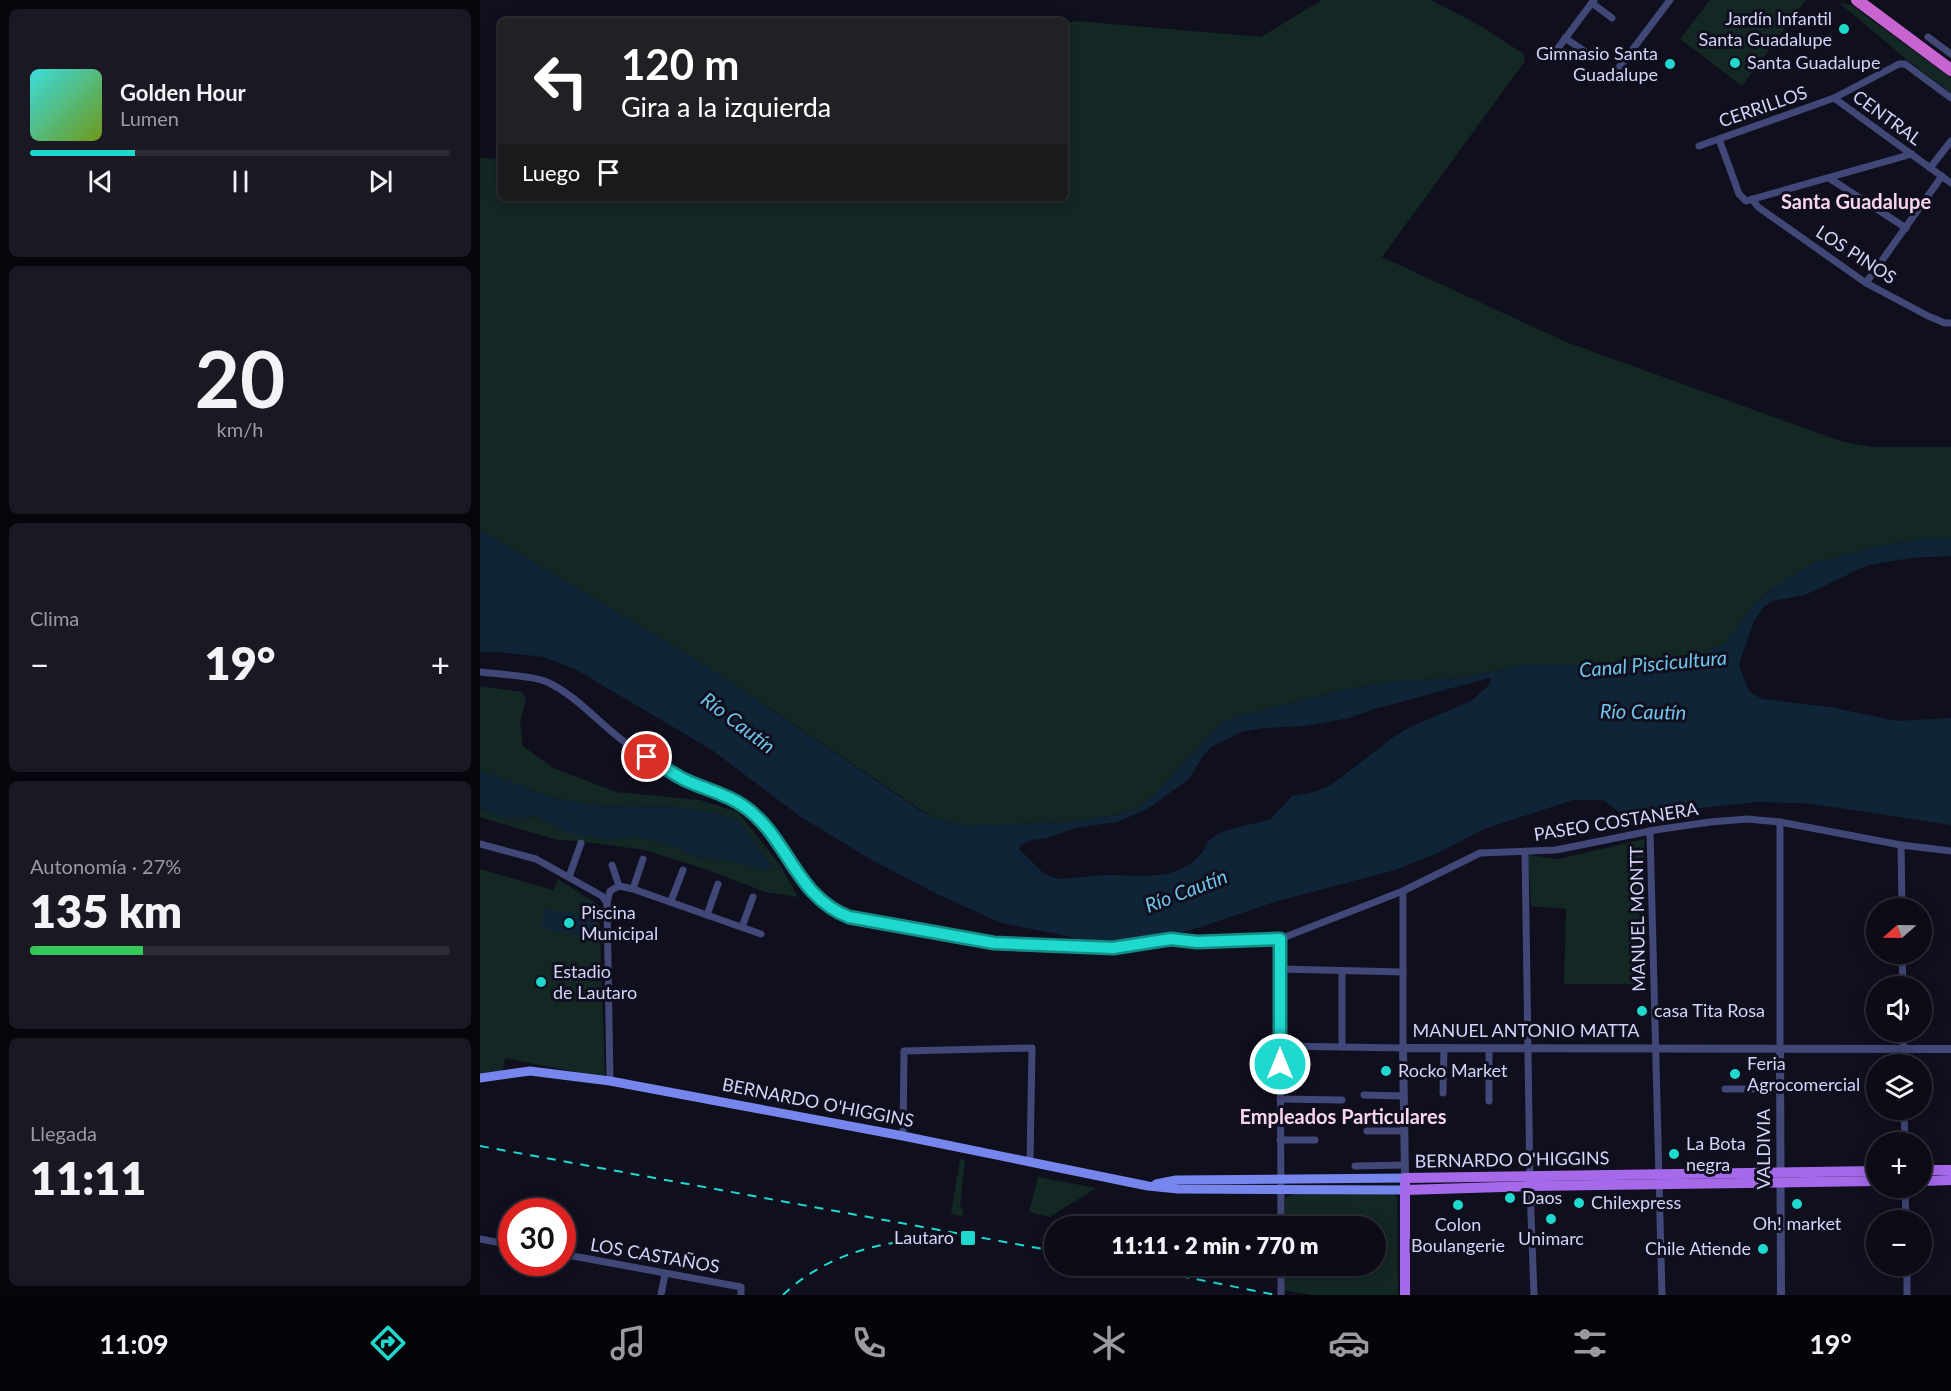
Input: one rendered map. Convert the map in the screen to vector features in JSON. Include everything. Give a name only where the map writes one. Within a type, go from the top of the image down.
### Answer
[{"type":"highway","points":[[1857,0],[1951,70]]},
{"type":"main road","name":"BERNARDO O'HIGGINS","points":[[480,1078],[530,1071],[610,1081],[903,1136],[1148,1186],[1178,1189],[1405,1190],[1530,1181]]},
{"type":"main road","points":[[1932,1170],[1951,1170]]},
{"type":"main road","name":"BERNARDO O'HIGGINS","points":[[1781,1178],[1866,1172]]},
{"type":"main road","name":"BERNARDO O'HIGGINS","points":[[1148,1186],[1176,1180],[1405,1178],[1530,1181],[1781,1178],[1866,1181]]},
{"type":"main road","points":[[1405,1178],[1405,1295]]},
{"type":"main road","points":[[1932,1181],[1951,1180]]},
{"type":"street","points":[[1611,78],[1668,3],[1659,0]]},
{"type":"street","points":[[1552,56],[1593,1],[1612,18]]},
{"type":"street","points":[[1928,37],[1951,54]]},
{"type":"street","points":[[1565,38],[1587,53]]},
{"type":"street","name":"CERRILLOS","points":[[1699,146],[1834,98],[1901,64],[1951,98]]},
{"type":"street","name":"CENTRAL","points":[[1834,98],[1951,183]]},
{"type":"street","name":"LOS PINOS","points":[[1719,139],[1739,194],[1866,283],[1928,316],[1945,323],[1951,322]]},
{"type":"street","points":[[1930,168],[1951,141]]},
{"type":"street","points":[[1749,200],[1912,154]]},
{"type":"street","points":[[1866,283],[1942,176]]},
{"type":"street","points":[[1829,178],[1906,228]]},
{"type":"street","name":"PASEO COSTANERA","points":[[480,672],[545,680],[562,690],[638,752],[681,778],[741,805],[774,837],[814,896],[828,907],[849,917],[994,943],[1113,948],[1171,939],[1197,942],[1280,939],[1402,891],[1480,854],[1556,850],[1650,831],[1748,819],[1780,822],[1901,845],[1951,851]]},
{"type":"street","name":"VALDIVIA","points":[[1780,822],[1781,1295]]},
{"type":"street","name":"MANUEL MONTT","points":[[1650,831],[1662,1295]]},
{"type":"street","points":[[569,877],[581,843]]},
{"type":"street","points":[[480,844],[536,860],[602,896],[607,903]]},
{"type":"street","points":[[1901,845],[1902,898]]},
{"type":"street","points":[[1525,852],[1527,1048],[1534,1295]]},
{"type":"street","points":[[633,889],[643,859]]},
{"type":"street","points":[[612,865],[619,886]]},
{"type":"street","points":[[671,902],[683,870]]},
{"type":"street","points":[[707,915],[718,884]]},
{"type":"street","points":[[610,1081],[607,903],[610,891],[619,886],[633,889],[761,934]]},
{"type":"street","points":[[1402,891],[1405,1178]]},
{"type":"street","points":[[742,927],[753,897]]},
{"type":"street","points":[[1280,939],[1281,1216]]},
{"type":"street","points":[[1280,969],[1403,972]]},
{"type":"street","points":[[1342,971],[1342,1047]]},
{"type":"street","points":[[1904,1042],[1904,1054]]},
{"type":"street","name":"MANUEL ANTONIO MATTA","points":[[1280,1046],[1951,1049]]},
{"type":"street","points":[[903,1136],[904,1051],[1032,1048],[1030,1162]]},
{"type":"street","points":[[1443,1093],[1444,1048]]},
{"type":"street","points":[[1489,1048],[1489,1101]]},
{"type":"street","points":[[1725,1089],[1780,1089]]},
{"type":"street","points":[[1364,1095],[1404,1096]]},
{"type":"street","points":[[1280,1099],[1342,1100]]},
{"type":"street","points":[[1367,1131],[1404,1131]]},
{"type":"street","points":[[1280,1140],[1315,1140]]},
{"type":"street","points":[[1355,1166],[1405,1165]]},
{"type":"street","points":[[480,1239],[498,1242]]},
{"type":"street","name":"LOS CASTAÑOS","points":[[576,1257],[741,1291]]},
{"type":"street","points":[[661,1295],[665,1274]]},
{"type":"street","points":[[1281,1276],[1281,1295]]},
{"type":"street","points":[[1907,1276],[1907,1295]]},
{"type":"green space","points":[[1322,0],[1431,0],[1479,25],[1524,54],[1525,61],[1382,257],[1566,342],[1843,442],[1872,447],[1951,447],[1951,539],[1925,539],[1888,544],[1815,563],[1773,588],[1752,607],[1726,643],[1702,653],[1634,662],[1503,669],[1462,678],[1397,681],[1353,688],[1232,718],[1219,725],[1153,796],[1137,808],[1119,815],[1065,822],[970,826],[938,820],[921,810],[710,668],[480,530],[480,158],[498,159],[498,201],[1068,201],[1068,22],[1077,21],[1261,37]]},
{"type":"green space","name":"Santa Guadalupe","points":[[1710,0],[1806,0],[1742,86],[1680,39]]},
{"type":"green space","points":[[1838,2],[1851,5],[1951,78],[1951,93],[1911,63]]},
{"type":"green space","points":[[480,686],[522,692],[526,699],[520,723],[523,746],[553,768],[616,792],[700,800],[738,812],[780,865],[798,897],[765,892],[705,869],[644,850],[557,840],[480,817],[480,808],[506,819],[535,816],[555,826],[606,839],[635,836],[673,846],[696,857],[732,861],[768,870],[772,867],[738,821],[715,813],[677,807],[589,805],[543,795],[480,770]]},
{"type":"green space","points":[[1644,839],[1645,984],[1564,984],[1566,909],[1531,906],[1528,855],[1558,859]]},
{"type":"green space","name":"Estadio de Lautaro","points":[[480,869],[553,890],[558,879],[599,905],[605,1078],[505,1058],[502,1073],[480,1076]]},
{"type":"green space","points":[[960,1159],[965,1160],[960,1208],[964,1209],[962,1216],[951,1214]]},
{"type":"green space","points":[[1038,1177],[1096,1188],[1052,1216],[1029,1212]]},
{"type":"green space","points":[[1295,1193],[1392,1193],[1397,1197],[1398,1295],[1312,1295],[1283,1290],[1284,1276],[1386,1276],[1386,1216],[1284,1216],[1285,1199]]},
{"type":"water","points":[[480,530],[710,668],[921,811],[938,820],[970,826],[1065,822],[1119,815],[1137,808],[1153,796],[1219,725],[1232,718],[1353,688],[1397,681],[1462,678],[1522,665],[1600,665],[1702,653],[1726,643],[1752,607],[1777,585],[1815,563],[1888,544],[1925,539],[1951,539],[1951,556],[1911,558],[1868,565],[1805,595],[1772,601],[1763,608],[1754,621],[1739,664],[1750,692],[1762,699],[1830,707],[1897,721],[1951,718],[1951,825],[1801,803],[1756,802],[1692,809],[1645,819],[1622,814],[1603,800],[1573,800],[1484,829],[1438,853],[1395,870],[1274,902],[1174,934],[1125,943],[1095,944],[1063,935],[1001,923],[937,894],[870,859],[801,817],[712,750],[575,669],[543,657],[480,652]],"holes":[[[1489,678],[1490,684],[1471,701],[1408,728],[1331,785],[1314,792],[1292,796],[1271,819],[1221,832],[1208,841],[1202,853],[1189,865],[1179,870],[1149,876],[1106,875],[1060,879],[1041,871],[1019,849],[1021,845],[1032,840],[1048,838],[1075,828],[1117,822],[1146,810],[1189,779],[1211,747],[1241,732],[1264,728],[1305,726],[1349,718]]]},
{"type":"water","points":[[480,770],[543,795],[589,805],[677,807],[715,813],[738,821],[772,867],[768,870],[732,861],[696,857],[673,846],[635,836],[606,839],[571,834],[535,816],[506,819],[480,808]]},
{"type":"water","name":"Piscina Municipal","points":[[544,909],[596,918],[595,937],[541,929]]},
{"type":"railway","points":[[480,1146],[1044,1249]]},
{"type":"railway","points":[[783,1295],[814,1271],[849,1254],[887,1244],[926,1240]]},
{"type":"railway","points":[[1180,1276],[1276,1295]]},
{"type":"place","name":"Jardín Infantil Santa Guadalupe","points":[[1844,29]]},
{"type":"place","name":"Santa Guadalupe","points":[[1735,63]]},
{"type":"place","name":"Gimnasio Santa Guadalupe","points":[[1670,64]]},
{"type":"place","name":"Piscina Municipal","points":[[569,923]]},
{"type":"place","name":"Estadio de Lautaro","points":[[541,982]]},
{"type":"place","name":"casa Tita Rosa","points":[[1642,1011]]},
{"type":"place","name":"Rocko Market","points":[[1386,1071]]},
{"type":"place","name":"Feria Agrocomercial","points":[[1735,1074]]},
{"type":"place","name":"La Bota negra","points":[[1674,1154]]},
{"type":"place","name":"Daos","points":[[1510,1198]]},
{"type":"place","name":"Chilexpress","points":[[1579,1203]]},
{"type":"place","name":"Oh! market","points":[[1797,1204]]},
{"type":"place","name":"Colon Boulangerie","points":[[1458,1205]]},
{"type":"place","name":"Unimarc","points":[[1551,1219]]},
{"type":"place","name":"Lautaro","points":[[968,1238]]},
{"type":"place","name":"Chile Atiende","points":[[1763,1249]]},
{"type":"district","name":"Santa Guadalupe","points":[[1856,202]]},
{"type":"district","name":"Empleados Particulares","points":[[1343,1117]]},
{"type":"route","points":[[647,757],[681,778],[741,805],[774,837],[814,896],[828,907],[849,917],[994,943],[1113,948],[1171,939],[1197,942],[1280,939],[1280,1064]]},
{"type":"water label","name":"Canal Piscicultura","points":[[1653,664]]},
{"type":"water label","name":"Río Cautín","points":[[1643,712]]},
{"type":"water label","name":"Río Cautín","points":[[738,723]]},
{"type":"water label","name":"Río Cautín","points":[[1186,891]]}]
